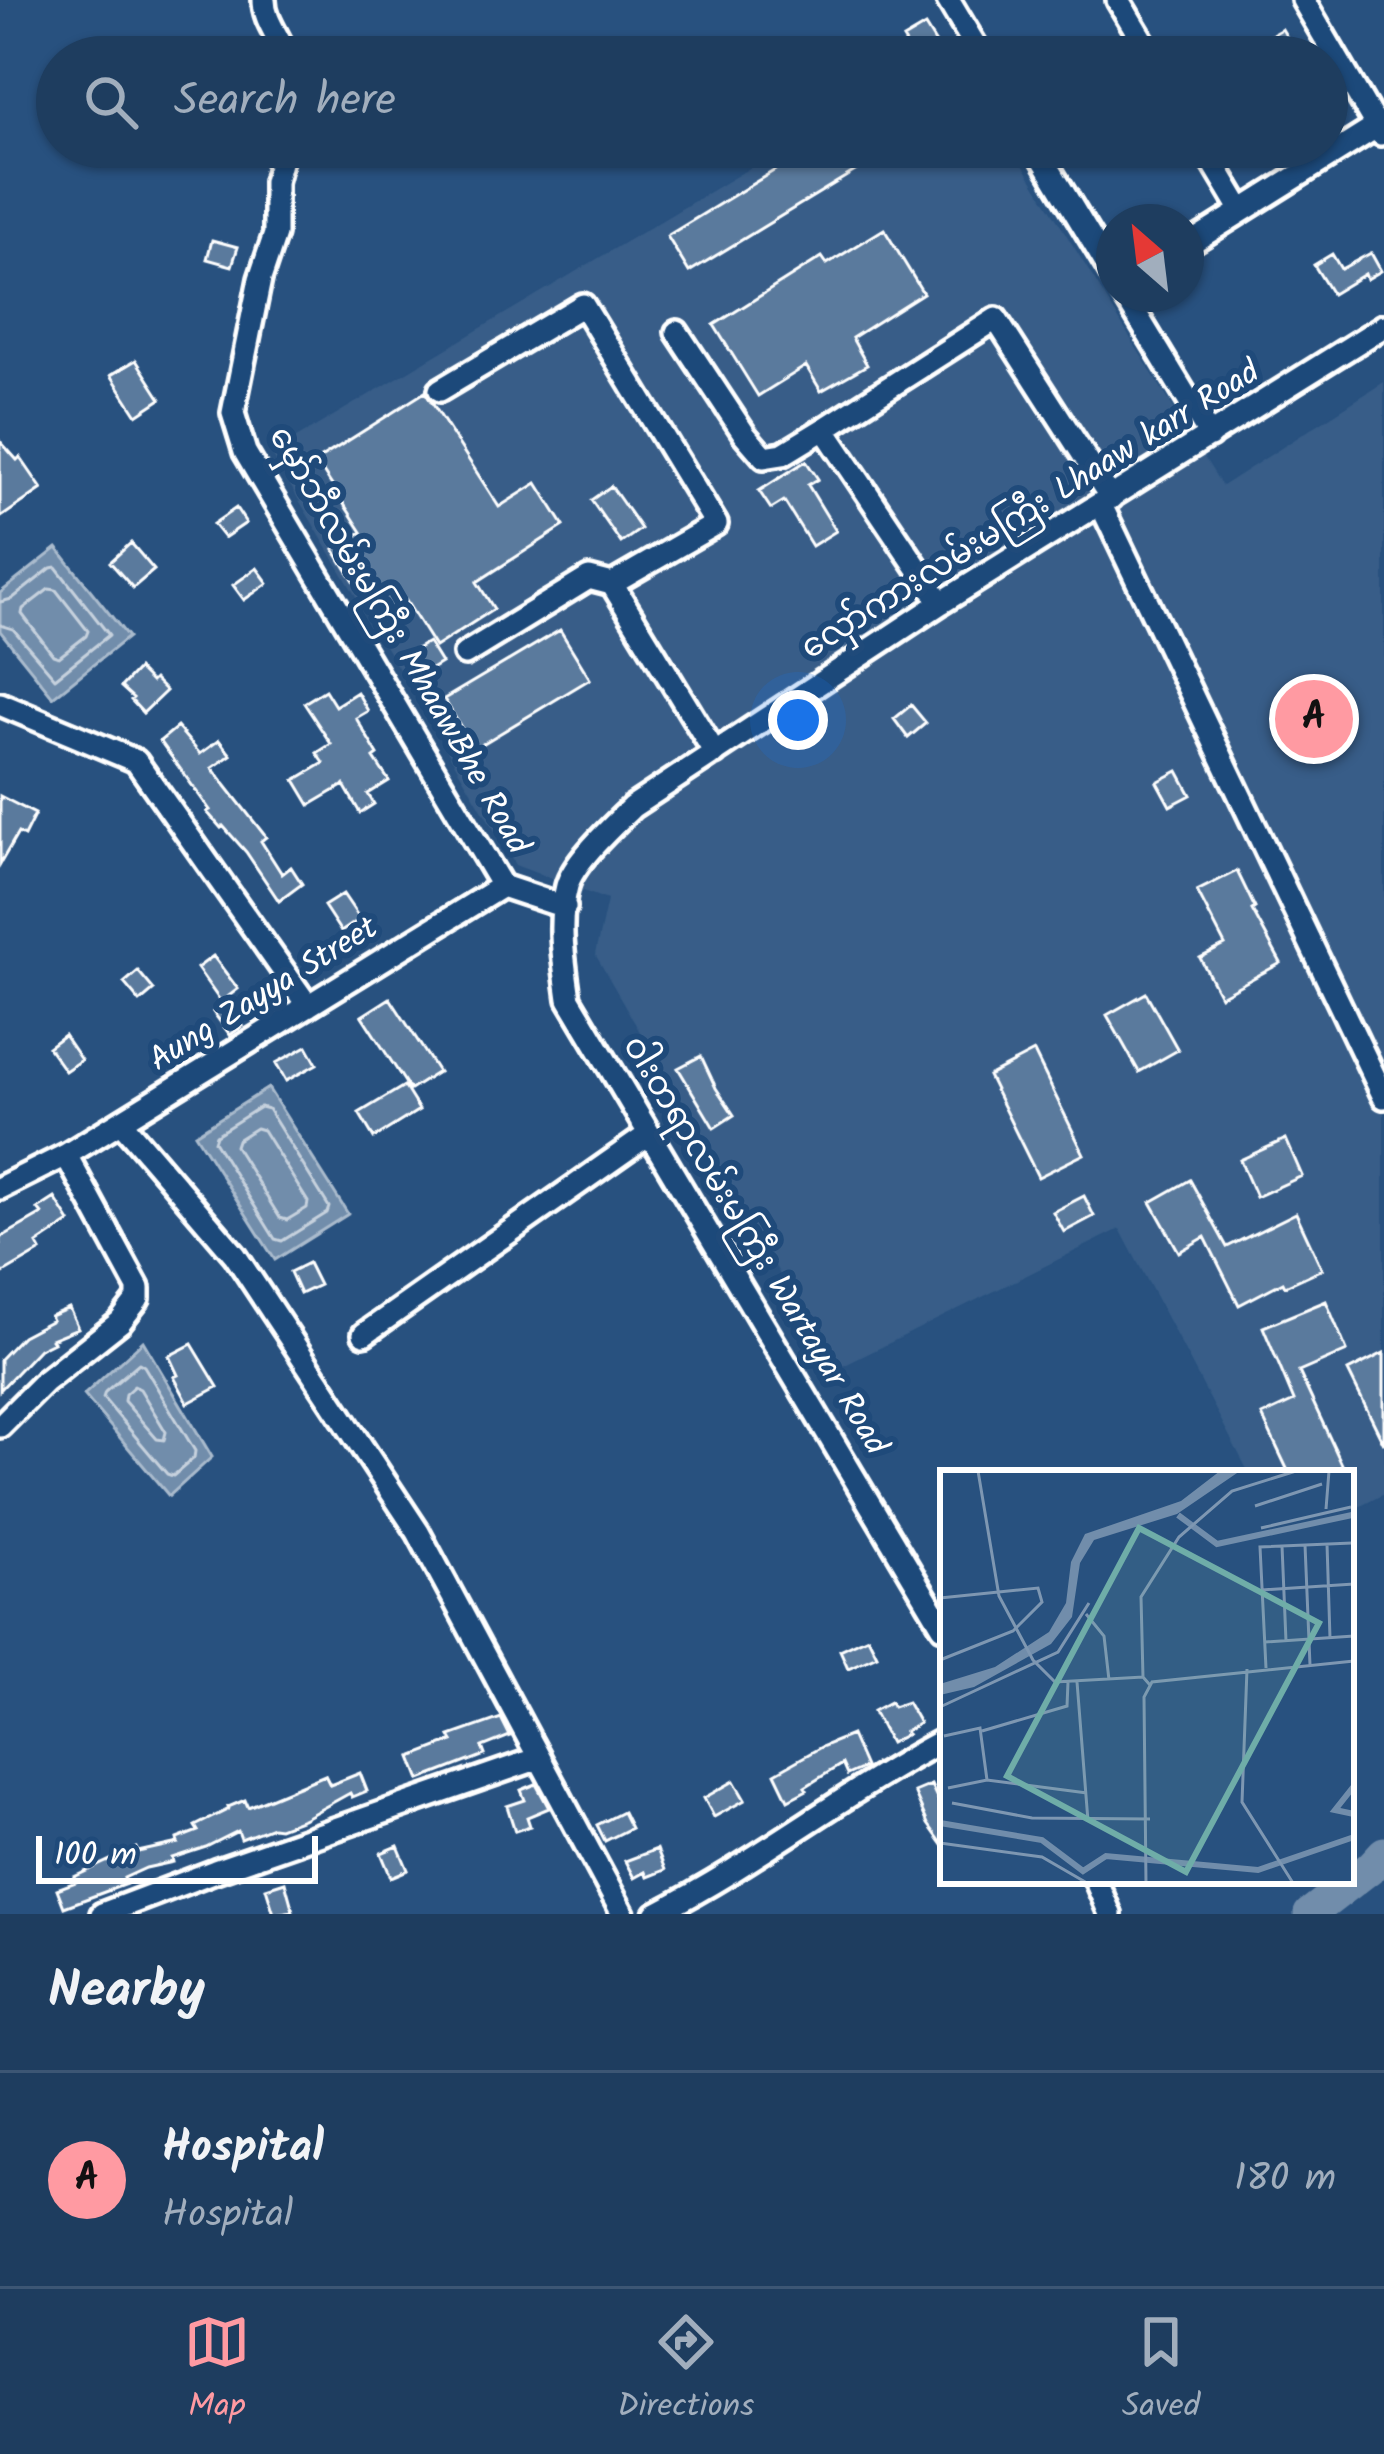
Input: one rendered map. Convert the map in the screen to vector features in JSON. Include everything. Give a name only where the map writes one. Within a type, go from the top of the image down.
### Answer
[{"type":"street","points":[[264,0],[264,14],[278,36]]},
{"type":"street","points":[[948,0],[969,36]]},
{"type":"street","points":[[1118,0],[1139,36]]},
{"type":"street","points":[[1303,0],[1325,36]]},
{"type":"street","points":[[1348,73],[1382,129],[1348,149]]},
{"type":"street","name":"မှော်ဘီလမ်းမကြီး MhaawBhe Road","points":[[279,168],[275,234],[260,279],[233,413],[245,452],[502,886]]},
{"type":"street","points":[[1049,168],[1096,247]]},
{"type":"street","points":[[1216,168],[1242,212]]},
{"type":"street","points":[[1204,235],[1316,168]]},
{"type":"street","points":[[440,390],[583,305],[716,524],[612,584]]},
{"type":"street","points":[[1135,312],[1210,436]]},
{"type":"street","points":[[677,332],[764,457],[783,454],[996,319],[1106,502],[1384,1097]]},
{"type":"street","name":"လှော်ကားလမ်းမကြီး Lhaaw karr Road","points":[[567,883],[594,845],[632,807],[941,603],[1384,326]]},
{"type":"street","points":[[824,429],[941,603]]},
{"type":"street","points":[[465,654],[589,578],[612,584],[716,753]]},
{"type":"street","points":[[0,704],[136,761],[308,1006]]},
{"type":"street","name":"ဝါးတရာလမ်းမကြီး Wartayar Road","points":[[567,883],[560,933],[569,999],[940,1622]]},
{"type":"street","points":[[502,886],[565,907]]},
{"type":"street","name":"Aung Zayya Street","points":[[0,1189],[121,1122],[502,886]]},
{"type":"street","points":[[121,1122],[235,1255],[418,1532],[623,1914]]},
{"type":"street","points":[[364,1334],[649,1134]]},
{"type":"street","points":[[0,1426],[44,1382],[120,1322],[138,1298],[137,1288],[66,1155]]},
{"type":"street","points":[[656,1914],[710,1886],[881,1773],[940,1742]]},
{"type":"street","points":[[102,1914],[539,1758]]},
{"type":"street","points":[[1097,1884],[1110,1914]]},
{"type":"shaded area","points":[[750,168],[1025,168],[1096,283],[1096,312],[1114,312],[1222,486],[1384,382],[1384,1494],[1354,1509],[1354,1470],[1247,1470],[1120,1229],[835,1370],[595,954],[607,900],[515,865],[271,453]]},
{"type":"water","points":[[57,548],[128,637],[53,697],[0,631],[0,593]]},
{"type":"water","points":[[268,1088],[348,1214],[275,1260],[195,1134]]},
{"type":"water","points":[[143,1341],[212,1457],[169,1496],[84,1395]]},
{"type":"building","points":[[925,26],[931,36],[908,36]]},
{"type":"building","points":[[779,168],[860,168],[689,272],[667,236]]},
{"type":"building","points":[[884,229],[923,293],[852,338],[867,365],[821,391],[806,366],[758,396],[714,325],[822,257],[827,264]]},
{"type":"building","points":[[212,240],[238,247],[232,266],[207,259]]},
{"type":"building","points":[[1371,253],[1381,271],[1367,279],[1365,274],[1332,294],[1314,265],[1332,254],[1341,269]]},
{"type":"building","points":[[136,360],[161,399],[137,415],[111,375]]},
{"type":"building","points":[[425,392],[499,507],[537,483],[564,526],[477,582],[494,609],[435,647],[406,601],[377,619],[334,549],[362,532],[316,461]]},
{"type":"building","points":[[0,441],[17,460],[20,457],[42,489],[0,518]]},
{"type":"building","points":[[806,461],[818,479],[808,485],[836,531],[812,546],[784,501],[771,509],[759,491]]},
{"type":"building","points":[[611,486],[641,529],[621,543],[591,500]]},
{"type":"building","points":[[236,508],[246,523],[224,538],[213,524]]},
{"type":"building","points":[[131,543],[154,570],[133,588],[110,562]]},
{"type":"building","points":[[257,568],[268,583],[244,600],[233,585]]},
{"type":"building","points":[[560,630],[590,679],[474,749],[444,699]]},
{"type":"building","points":[[428,642],[441,663],[415,679],[402,657]]},
{"type":"building","points":[[138,669],[166,691],[143,713],[121,687]]},
{"type":"building","points":[[325,690],[335,706],[357,692],[368,711],[356,718],[389,781],[368,794],[374,804],[360,813],[344,785],[310,805],[295,780],[324,763],[317,753],[331,744],[304,703]]},
{"type":"building","points":[[911,705],[926,723],[908,738],[894,719]]},
{"type":"building","points":[[177,727],[200,754],[219,740],[231,755],[212,768],[266,837],[261,841],[282,874],[291,867],[302,884],[279,901],[246,852],[207,812],[210,810],[160,741]]},
{"type":"building","points":[[1178,771],[1191,795],[1170,806],[1157,782]]},
{"type":"building","points":[[0,796],[35,814],[24,836],[18,833],[0,864]]},
{"type":"building","points":[[1237,871],[1281,963],[1220,996],[1200,958],[1225,945],[1197,891]]},
{"type":"building","points":[[343,894],[360,919],[341,932],[324,906]]},
{"type":"building","points":[[213,956],[238,989],[221,1002],[197,968]]},
{"type":"building","points":[[138,971],[154,990],[140,1002],[124,983]]},
{"type":"building","points":[[1146,993],[1178,1050],[1139,1072],[1107,1015]]},
{"type":"building","points":[[390,998],[438,1072],[410,1090],[362,1016]]},
{"type":"building","points":[[226,1003],[243,1026],[230,1035],[213,1012]]},
{"type":"building","points":[[64,1035],[81,1060],[65,1071],[48,1047]]},
{"type":"building","points":[[307,1046],[317,1064],[286,1081],[276,1063]]},
{"type":"building","points":[[1034,1052],[1084,1154],[1038,1177],[988,1076]]},
{"type":"building","points":[[701,1056],[734,1115],[714,1128],[678,1068]]},
{"type":"building","points":[[404,1086],[419,1110],[374,1138],[359,1113]]},
{"type":"building","points":[[1286,1139],[1302,1176],[1256,1197],[1240,1160]]},
{"type":"building","points":[[1190,1180],[1227,1247],[1296,1213],[1322,1269],[1239,1305],[1205,1237],[1179,1252],[1151,1202]]},
{"type":"building","points":[[1084,1196],[1094,1216],[1064,1232],[1053,1212]]},
{"type":"building","points":[[55,1198],[70,1222],[37,1244],[41,1251],[0,1275],[0,1238],[42,1214],[38,1209]]},
{"type":"building","points":[[308,1263],[319,1285],[300,1294],[290,1272]]},
{"type":"building","points":[[1326,1301],[1347,1351],[1299,1372],[1345,1470],[1288,1470],[1262,1416],[1294,1401],[1263,1327]]},
{"type":"building","points":[[69,1308],[78,1328],[51,1339],[0,1390],[0,1359],[22,1336]]},
{"type":"building","points":[[192,1344],[218,1387],[188,1403],[169,1356]]},
{"type":"building","points":[[1384,1353],[1384,1444],[1348,1371]]},
{"type":"building","points":[[868,1637],[877,1655],[848,1668],[840,1650]]},
{"type":"building","points":[[890,1702],[893,1707],[907,1702],[919,1723],[890,1743],[873,1711]]},
{"type":"building","points":[[501,1718],[510,1736],[482,1747],[485,1755],[420,1780],[411,1757],[453,1741],[450,1736]]},
{"type":"building","points":[[851,1735],[865,1767],[847,1775],[842,1764],[788,1800],[775,1773]]},
{"type":"building","points":[[360,1773],[367,1791],[352,1797],[350,1793],[279,1828],[241,1839],[238,1831],[172,1858],[173,1862],[124,1878],[126,1884],[64,1907],[57,1889],[136,1848],[138,1852],[178,1843],[177,1839],[198,1831],[195,1826],[245,1800],[248,1807],[325,1775],[330,1785]]},
{"type":"building","points":[[734,1781],[745,1800],[714,1817],[704,1798]]},
{"type":"building","points":[[536,1784],[549,1808],[527,1817],[530,1826],[515,1831],[507,1806],[525,1800],[521,1790]]},
{"type":"building","points":[[931,1785],[940,1796],[940,1841],[928,1824],[914,1792]]},
{"type":"building","points":[[623,1812],[631,1828],[605,1841],[597,1825]]},
{"type":"building","points":[[398,1846],[408,1870],[391,1877],[381,1853]]},
{"type":"building","points":[[657,1849],[665,1870],[634,1878],[625,1861]]},
{"type":"building","points":[[285,1882],[293,1911],[274,1914],[266,1888]]},
{"type":"waterway","points":[[1354,1880],[1384,1853]]},
{"type":"waterway","points":[[1310,1914],[1349,1884]]},
{"type":"place","name":"Hospital","points":[[1314,719]]}]
